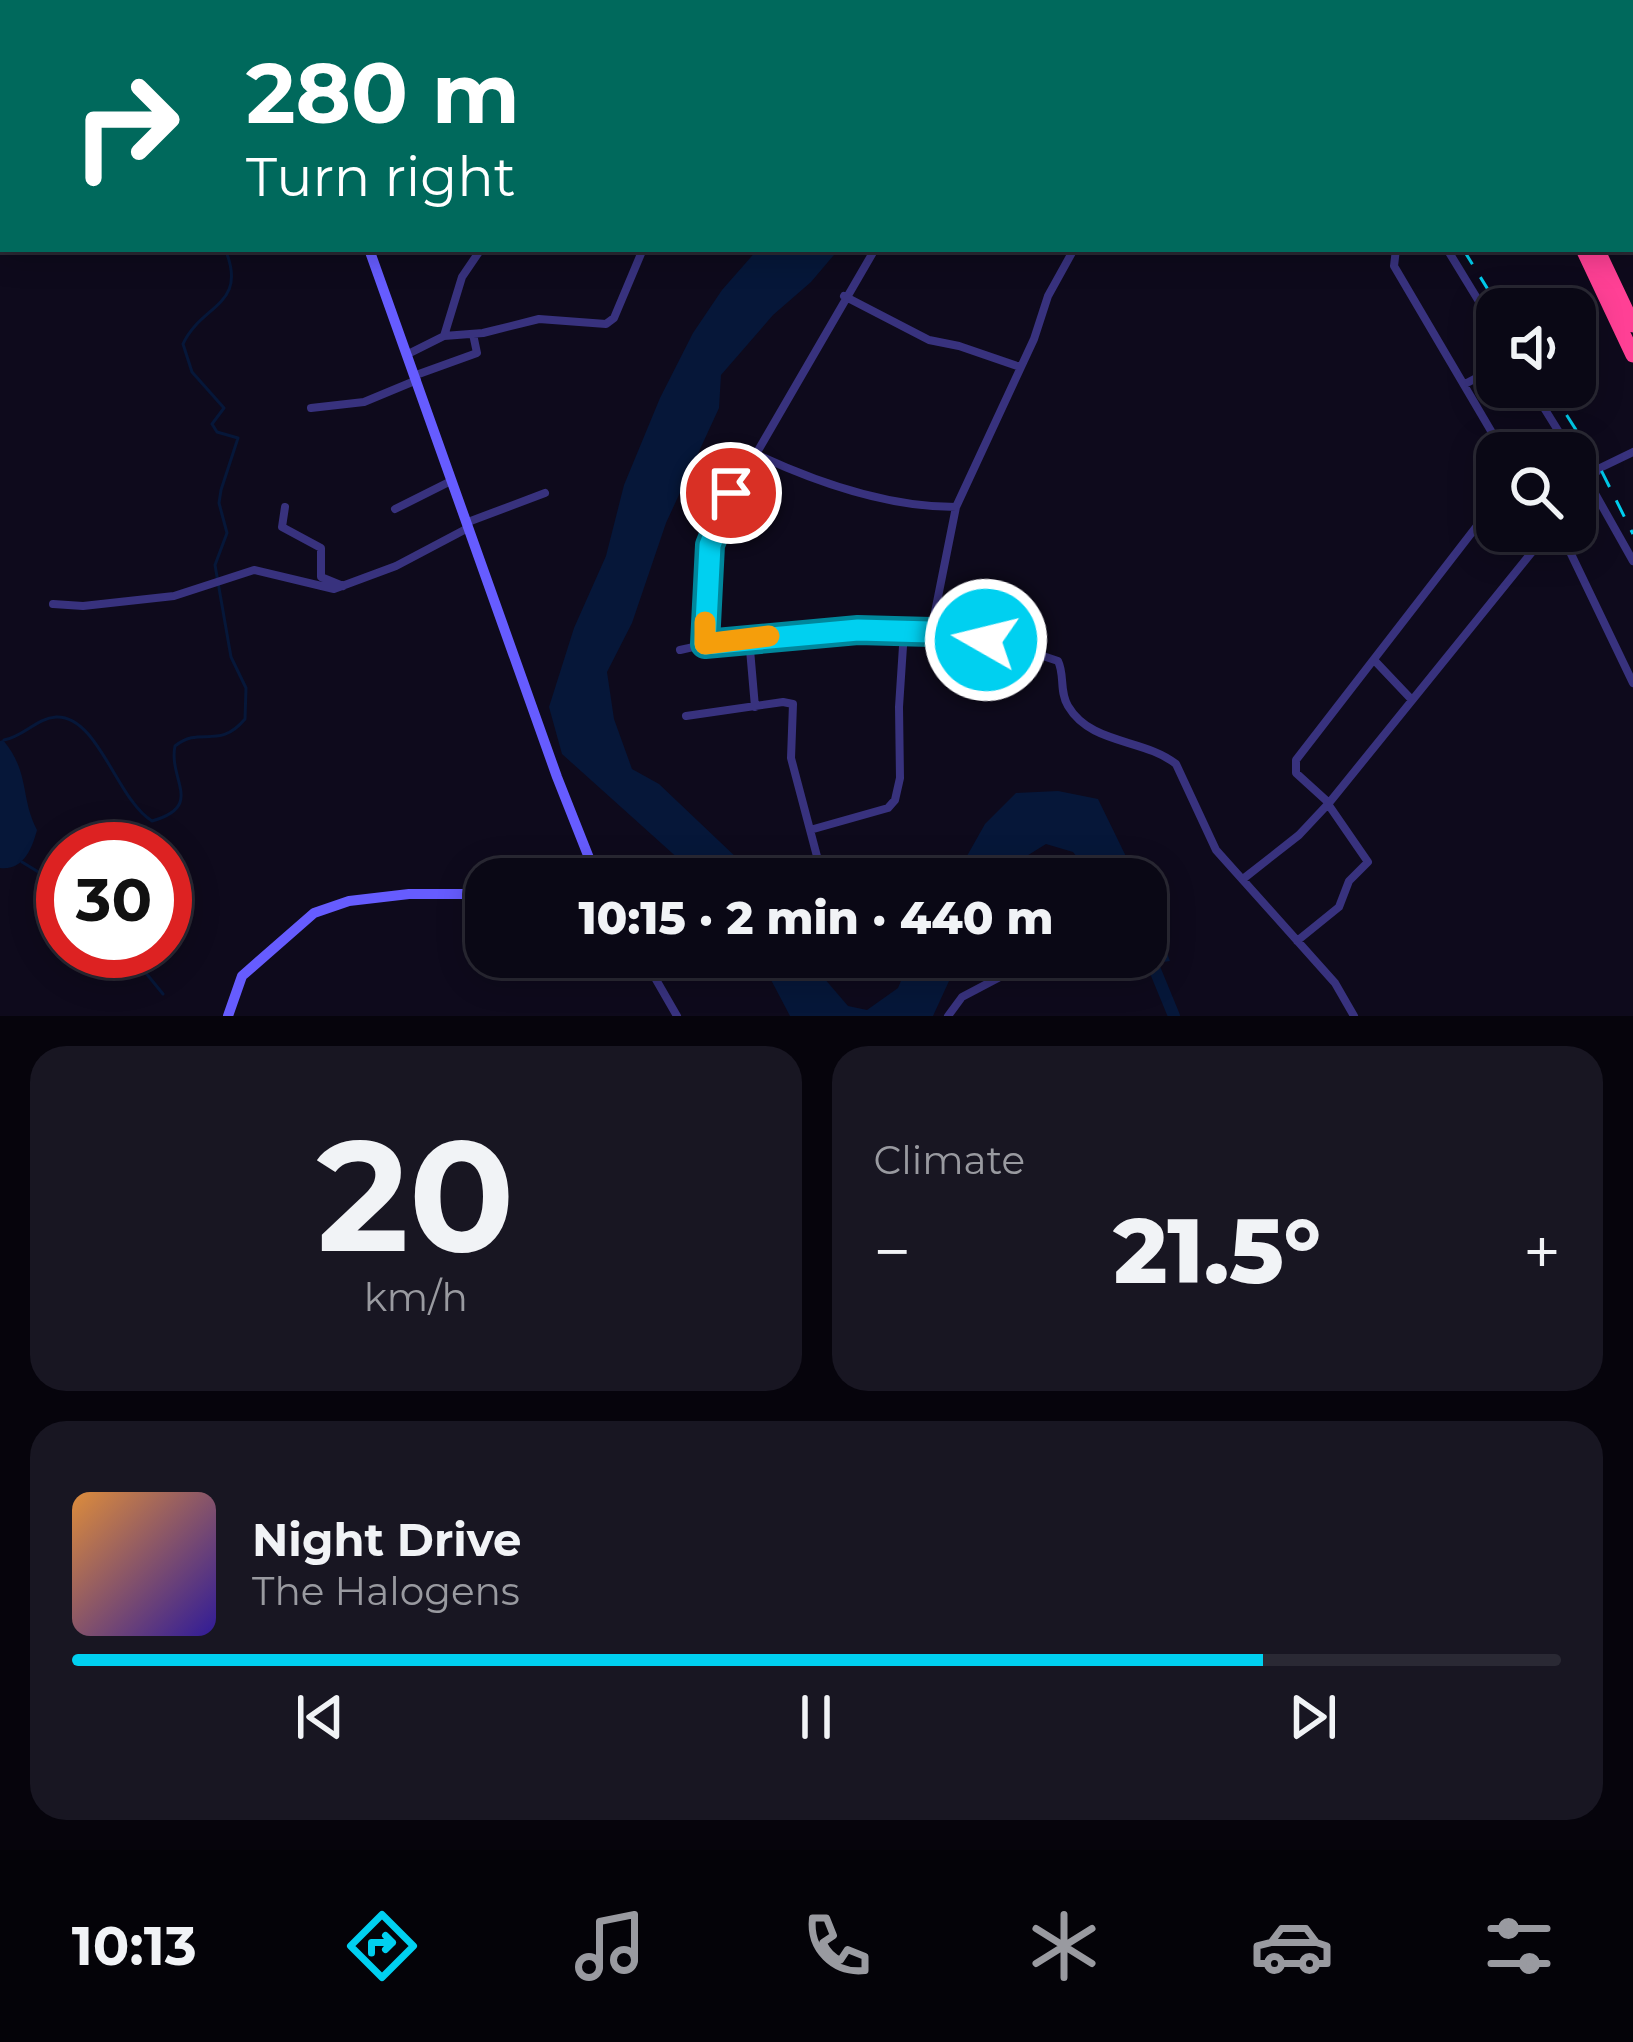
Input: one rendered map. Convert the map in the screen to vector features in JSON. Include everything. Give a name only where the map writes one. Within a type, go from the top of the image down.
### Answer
[{"type":"highway","points":[[1584,252],[1633,355]]},
{"type":"highway","points":[[1598,252],[1633,325]]},
{"type":"main road","points":[[370,252],[588,858]]},
{"type":"main road","points":[[227,1016],[242,976],[314,913],[350,902],[409,894],[465,894]]},
{"type":"street","points":[[444,336],[460,283],[480,252]]},
{"type":"street","points":[[408,354],[444,336],[539,320],[610,322],[642,252]]},
{"type":"street","points":[[705,644],[710,545],[723,511],[873,252]]},
{"type":"street","points":[[931,632],[956,507],[1048,296],[1072,252]]},
{"type":"street","points":[[1396,252],[1394,266],[1492,432]]},
{"type":"street","points":[[1449,252],[1476,297]]},
{"type":"street","points":[[844,296],[929,340],[1020,368]]},
{"type":"street","points":[[311,408],[364,402],[477,353],[473,334]]},
{"type":"street","points":[[1465,384],[1476,378]]},
{"type":"street","points":[[1596,471],[1633,452]]},
{"type":"street","points":[[755,454],[810,477],[909,505],[956,507]]},
{"type":"street","points":[[395,509],[451,481]]},
{"type":"street","points":[[53,604],[83,606],[174,596],[254,570],[292,576],[319,588],[344,587],[545,493]]},
{"type":"street","points":[[1596,493],[1633,561]]},
{"type":"street","points":[[285,507],[282,527],[321,548],[321,577],[344,587]]},
{"type":"street","points":[[1297,941],[1339,907],[1348,881],[1368,862],[1328,803],[1296,772],[1295,760],[1476,528]]},
{"type":"street","points":[[1243,879],[1299,835],[1328,803],[1532,552]]},
{"type":"street","points":[[1570,552],[1633,683]]},
{"type":"street","points":[[680,650],[829,631],[931,632],[1006,644],[1058,661],[1066,702],[1084,725],[1176,764],[1207,836],[1335,983],[1354,1016]]},
{"type":"street","points":[[810,830],[888,808],[895,800],[900,778],[904,632]]},
{"type":"street","points":[[749,638],[755,706]]},
{"type":"street","points":[[1375,661],[1412,700]]},
{"type":"street","points":[[686,716],[793,704],[791,758],[817,858]]},
{"type":"street","points":[[655,978],[677,1016]]},
{"type":"street","points":[[948,1016],[962,998],[999,978]]},
{"type":"water","points":[[755,252],[836,252],[721,375],[719,408],[666,523],[632,623],[607,672],[614,719],[632,769],[659,784],[737,858],[678,858],[562,754],[549,707],[574,628],[606,556],[624,485],[693,333]]},
{"type":"water","points":[[0,741],[17,763],[36,827],[25,857],[8,868],[0,868]]},
{"type":"water","points":[[1058,791],[1098,799],[1127,858],[1078,858],[1046,844],[1023,858],[966,858],[985,824],[1016,793]]},
{"type":"water","points":[[770,978],[824,978],[848,1006],[867,1010],[898,988],[902,978],[950,978],[933,1016],[790,1016]]},
{"type":"waterway","points":[[4,740],[49,718],[71,720],[96,743],[128,796],[152,821],[168,815],[181,800],[175,746],[193,737],[226,734],[245,719],[246,688],[231,657],[215,565],[227,533],[219,503],[221,490],[238,438],[217,432],[212,424],[224,408],[192,372],[183,344],[227,294],[231,268],[226,252]]},
{"type":"waterway","points":[[22,862],[36,871]]},
{"type":"waterway","points":[[150,978],[163,994]]},
{"type":"waterway","points":[[1158,978],[1174,1016]]},
{"type":"railway","points":[[1465,252],[1487,288]]},
{"type":"railway","points":[[1562,408],[1633,534]]},
{"type":"slow traffic","points":[[705,622],[705,644],[769,636]]},
{"type":"route","points":[[731,493],[710,545],[705,644],[858,630],[931,632],[986,640]]}]
